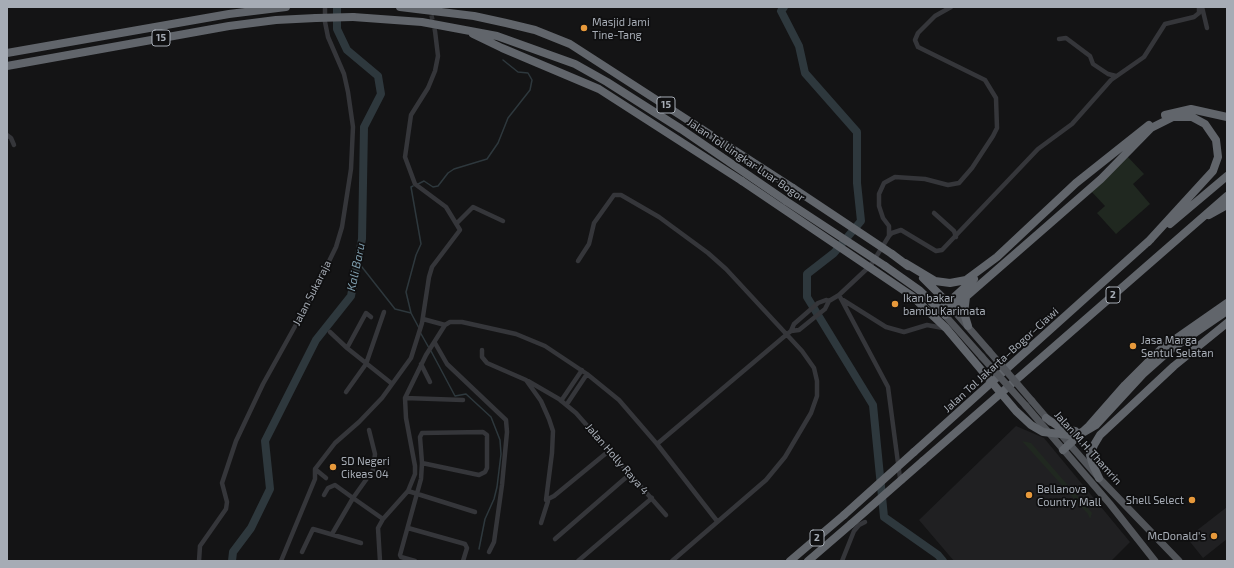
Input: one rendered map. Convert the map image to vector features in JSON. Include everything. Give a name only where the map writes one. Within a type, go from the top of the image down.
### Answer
[{"type":"highway","name":"15","points":[[7,52],[229,14],[286,7]]},
{"type":"highway","name":"Jalan Tol Lingkar Luar Bogor","points":[[400,7],[474,16],[535,30],[570,44],[793,188],[892,254],[927,282],[950,306]]},
{"type":"highway","name":"Jalan Tol Lingkar Luar Bogor","points":[[7,66],[243,24],[276,20],[352,17],[411,20],[497,36],[575,64],[606,82],[681,130],[885,266],[919,290],[943,313]]},
{"type":"highway","points":[[462,29],[502,48],[598,89],[742,181],[912,296],[946,328],[1016,411],[1031,425],[1043,432],[1069,435],[1084,432],[1096,425],[1143,374],[1170,350],[1227,310]]},
{"type":"highway","points":[[943,313],[997,257],[1076,182],[1163,116],[1171,112],[1190,109],[1227,117]]},
{"type":"highway","points":[[950,306],[966,297],[1101,179],[1151,128],[1173,117],[1192,118],[1205,124],[1216,140],[1218,157],[1213,171],[1148,242]]},
{"type":"highway","name":"Jalan Tol Jakarta–Bogor–Ciawi","points":[[790,561],[844,515],[1148,242],[1227,176]]},
{"type":"highway","name":"2","points":[[808,561],[1227,196]]},
{"type":"highway","points":[[1198,220],[1227,205]]},
{"type":"highway","points":[[905,263],[935,281],[950,283],[966,280],[997,257]]},
{"type":"highway","points":[[966,297],[964,313],[968,326]]},
{"type":"highway","points":[[1066,448],[1089,426],[1126,384],[1161,349],[1227,303]]},
{"type":"highway","points":[[1099,478],[1090,455],[1094,444],[1100,435],[1174,366],[1227,323]]},
{"type":"highway","points":[[1046,418],[1067,431],[1077,431],[1089,426]]},
{"type":"main road","name":"Jalan M.H. Thamrin","points":[[950,306],[1046,418],[1066,448],[1155,561]]},
{"type":"main road","name":"Jalan M.H. Thamrin","points":[[943,313],[1026,406],[1066,448],[1099,478],[1179,561]]},
{"type":"street","name":"Jalan Sukaraja","points":[[200,561],[200,546],[226,509],[227,502],[222,483],[236,441],[263,384],[319,283],[336,247],[342,227],[351,169],[353,128],[345,80],[328,37],[325,22],[326,7]]},
{"type":"street","points":[[657,444],[791,331],[796,322],[818,303],[826,300],[830,301],[840,295],[871,265],[886,244],[889,236],[889,226],[883,218],[879,206],[879,194],[884,183],[895,177],[925,179],[948,185],[959,183],[972,168],[997,128],[996,98],[985,80],[916,45],[915,40],[918,33],[935,16],[951,7]]},
{"type":"street","points":[[889,236],[901,230],[936,251],[942,250],[1038,149],[1072,124],[1116,76],[1144,57],[1165,24],[1194,17],[1199,13],[1201,7]]},
{"type":"street","points":[[1201,7],[1207,28]]},
{"type":"street","points":[[281,561],[315,479],[315,469],[335,443],[359,422],[382,398],[391,383],[411,358],[420,333],[430,272],[442,252],[460,230],[446,207],[417,185],[407,164],[405,151],[412,115],[428,88],[435,71],[438,56],[435,31]]},
{"type":"street","points":[[1059,38],[1066,38],[1090,56],[1093,64],[1108,74],[1116,76]]},
{"type":"street","points":[[7,135],[11,138],[14,145]]},
{"type":"street","points":[[578,261],[589,244],[594,223],[614,195],[621,195],[659,217],[708,253],[726,269],[802,351],[814,368],[817,381],[817,396],[811,413],[785,457],[773,472],[672,561]]},
{"type":"street","points":[[456,223],[473,207],[503,221]]},
{"type":"street","points":[[934,213],[954,231],[956,237]]},
{"type":"street","points":[[840,295],[888,387],[900,478],[904,482]]},
{"type":"street","points":[[843,300],[886,327],[904,332],[927,325],[936,325],[945,329],[953,324]]},
{"type":"street","points":[[791,331],[799,330],[804,327],[824,311],[830,301]]},
{"type":"street","points":[[346,392],[366,364],[384,312]]},
{"type":"street","points":[[346,348],[366,313],[371,317]]},
{"type":"street","points":[[422,321],[445,325]]},
{"type":"street","points":[[380,561],[378,528],[383,519],[408,491],[414,474],[415,466],[406,418],[405,398],[426,355],[445,325],[450,322],[462,322],[516,334],[545,346],[582,370],[619,400],[657,444],[717,521]]},
{"type":"street","points":[[330,332],[346,348],[391,383]]},
{"type":"street","points":[[433,345],[447,364],[506,420],[507,432],[502,485],[494,542],[489,552]]},
{"type":"street","name":"Jalan Holly Raya 4","points":[[482,350],[482,357],[487,364],[526,380],[567,404],[610,450],[666,515]]},
{"type":"street","points":[[421,364],[430,382]]},
{"type":"street","points":[[562,401],[582,370]]},
{"type":"street","points":[[567,404],[587,374]]},
{"type":"street","points":[[526,380],[541,401],[553,431],[552,453],[545,498],[548,501]]},
{"type":"street","points":[[405,398],[463,400]]},
{"type":"street","points":[[332,534],[353,498],[375,465],[375,454],[369,430]]},
{"type":"street","points":[[415,561],[401,557],[400,555],[421,479],[422,462],[420,437],[422,433],[483,432],[486,435],[487,468],[485,472],[479,475],[422,462]]},
{"type":"street","points":[[541,523],[548,501],[610,450]]},
{"type":"street","points":[[315,469],[326,478]]},
{"type":"street","points":[[555,539],[630,474]]},
{"type":"street","points":[[324,495],[328,488],[335,485],[383,519]]},
{"type":"street","points":[[408,491],[475,512]]},
{"type":"street","points":[[578,561],[652,498]]},
{"type":"street","points":[[842,561],[854,531],[859,525],[865,522]]},
{"type":"street","points":[[408,528],[464,544],[467,548],[463,561]]},
{"type":"street","points":[[302,552],[313,529],[361,543]]},
{"type":"shaded area","points":[[1126,155],[1144,174],[1133,184],[1150,204],[1116,234],[1097,213],[1105,206],[1089,189]]},
{"type":"shaded area","points":[[1016,426],[1044,438],[1130,542],[1111,561],[954,561],[919,520]]},
{"type":"shaded area","points":[[1022,441],[1031,443],[1092,513],[1090,519],[1088,514]]},
{"type":"shaded area","points":[[1227,507],[1227,539],[1203,558],[1187,538]]},
{"type":"waterway","name":"Kali Baru","points":[[232,561],[233,552],[251,528],[270,489],[265,441],[316,340],[351,296],[362,239],[364,127],[381,94],[378,76],[347,50],[337,29],[337,7]]},
{"type":"waterway","points":[[784,7],[781,11],[799,46],[805,73],[857,132],[857,183],[861,221],[834,253],[807,274],[807,297],[873,405],[884,517],[938,555],[943,561]]},
{"type":"waterway","points":[[418,184],[424,181],[433,187],[438,186],[448,173],[454,169],[487,159],[498,143],[508,118],[530,90],[532,80],[528,73],[518,72],[503,60]]},
{"type":"waterway","points":[[411,313],[406,292],[416,255],[421,244],[411,187],[413,186]]},
{"type":"waterway","points":[[358,262],[395,309],[411,313],[419,328]]},
{"type":"waterway","points":[[420,332],[429,348]]},
{"type":"waterway","points":[[431,351],[455,396],[466,394],[491,417],[500,440],[501,454],[497,487],[494,499],[485,519],[479,549]]},
{"type":"tunnel","points":[[430,9],[435,31]]},
{"type":"place","name":"Masjid Jami Tine-Tang","points":[[584,28]]},
{"type":"place","name":"Ikan bakar bambu Karimata","points":[[895,304]]},
{"type":"place","name":"Jasa Marga Sentul Selatan","points":[[1133,346]]},
{"type":"place","name":"SD Negeri Cikeas 04","points":[[333,467]]},
{"type":"place","name":"Bellanova Country Mall","points":[[1029,495]]},
{"type":"place","name":"Shell Select","points":[[1192,500]]},
{"type":"place","name":"McDonald's","points":[[1214,536]]}]
